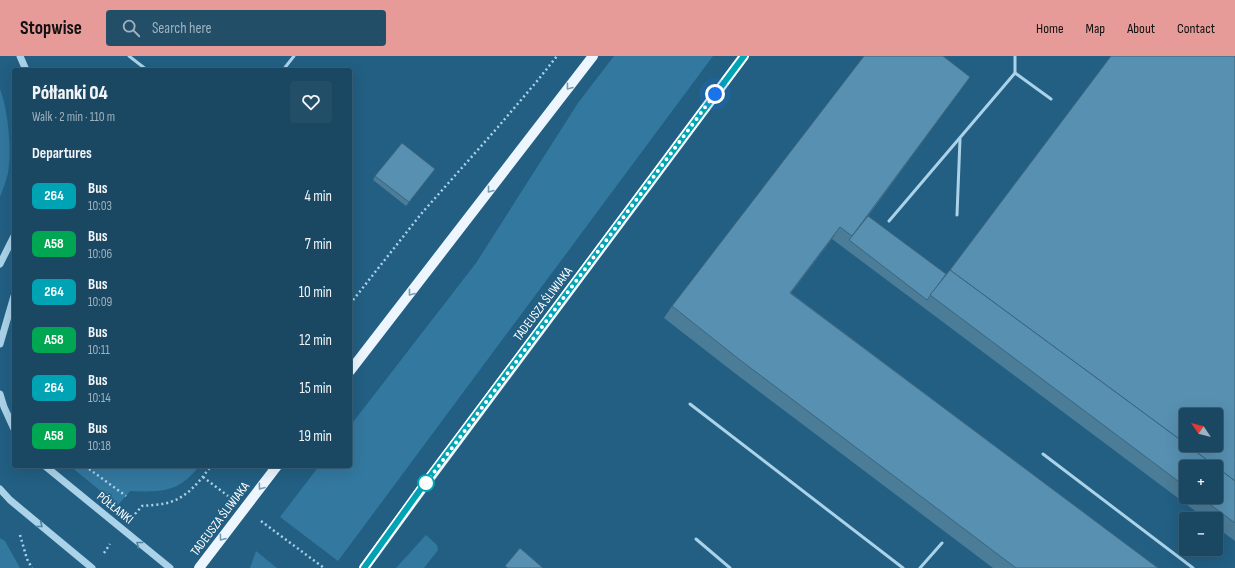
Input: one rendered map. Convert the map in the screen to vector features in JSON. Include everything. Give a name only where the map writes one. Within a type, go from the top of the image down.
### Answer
[{"type":"main road","points":[[352,369],[593,56]]},
{"type":"main road","name":"TADEUSZA ŚLIWIAKA","points":[[364,568],[428,479],[744,56]]},
{"type":"main road","name":"TADEUSZA ŚLIWIAKA","points":[[199,568],[275,468]]},
{"type":"street","points":[[20,56],[25,68]]},
{"type":"street","points":[[0,264],[12,240]]},
{"type":"street","points":[[0,344],[12,303]]},
{"type":"street","points":[[0,394],[12,425]]},
{"type":"street","name":"PÓŁŁANKI","points":[[47,468],[170,568]]},
{"type":"street","points":[[0,489],[10,500],[92,568]]},
{"type":"lane","points":[[129,56],[144,68]]},
{"type":"lane","points":[[285,68],[294,56]]},
{"type":"lane","points":[[889,221],[1015,73],[1015,56]]},
{"type":"lane","points":[[1015,73],[1051,100]]},
{"type":"lane","points":[[957,215],[960,138]]},
{"type":"lane","points":[[690,404],[903,568]]},
{"type":"lane","points":[[1043,454],[1193,568]]},
{"type":"lane","points":[[696,538],[730,568]]},
{"type":"lane","points":[[920,568],[942,543]]},
{"type":"path","points":[[352,301],[421,214],[498,127],[557,56]]},
{"type":"path","points":[[88,468],[126,496]]},
{"type":"path","points":[[134,514],[142,506],[165,504],[179,498],[193,488],[210,468]]},
{"type":"path","points":[[203,477],[219,489]]},
{"type":"path","points":[[271,528],[324,568]]},
{"type":"path","points":[[27,559],[32,568]]},
{"type":"shaded area","points":[[614,56],[713,56],[338,561],[280,517],[317,468],[352,468],[352,423],[476,263],[578,103]]},
{"type":"shaded area","points":[[0,89],[7,119],[10,153],[8,173],[0,197]]},
{"type":"shaded area","points":[[72,468],[197,468],[192,475],[184,481],[168,489],[160,491],[130,491],[118,505]]},
{"type":"shaded area","points":[[426,535],[437,545],[438,550],[424,568],[396,568]]},
{"type":"shaded area","points":[[0,538],[5,541],[20,568],[0,568]]},
{"type":"shaded area","points":[[256,551],[277,568],[250,568]]},
{"type":"building","points":[[864,56],[943,56],[970,77],[852,236],[840,227],[790,293],[1158,568],[1016,568],[740,360],[672,306]]},
{"type":"building","points":[[1111,56],[1235,56],[1235,481],[1223,472],[1223,460],[1207,460],[1196,452],[1223,452],[1223,408],[1179,408],[1179,439],[950,270]]},
{"type":"building","points":[[402,143],[435,169],[409,202],[375,176]]},
{"type":"building","points":[[868,216],[946,274],[927,300],[849,240]]},
{"type":"building","points":[[950,270],[1179,439],[1179,452],[1196,452],[1207,460],[1179,460],[1179,482],[930,295]]},
{"type":"building","points":[[1223,472],[1235,481],[1235,523],[1223,514],[1223,512],[1220,512],[1209,504],[1223,504]]},
{"type":"building","points":[[520,548],[543,568],[508,568],[505,566]]},
{"type":"bus line","name":"264","points":[[364,568],[428,479],[744,56]]},
{"type":"route","points":[[426,483],[715,94]]}]
